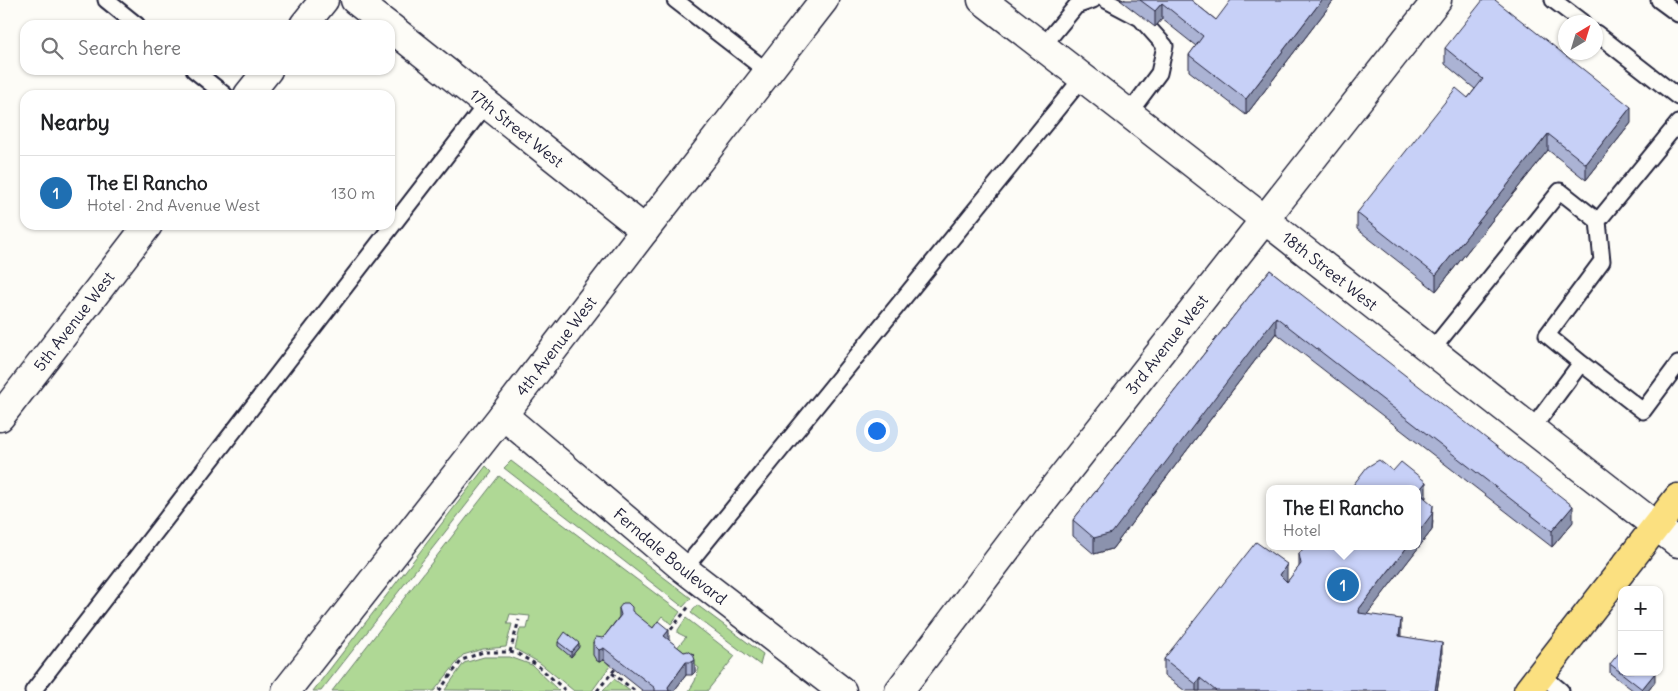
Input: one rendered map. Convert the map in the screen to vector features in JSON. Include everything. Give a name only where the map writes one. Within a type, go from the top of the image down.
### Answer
[{"type":"main road","points":[[1543,686],[1656,526],[1678,498]]},
{"type":"street","points":[[308,20],[324,0]]},
{"type":"street","name":"17th Street West","points":[[355,0],[381,20]]},
{"type":"street","name":"4th Avenue West","points":[[286,691],[503,415],[824,0]]},
{"type":"street","name":"18th Street West","points":[[982,0],[1678,543]]},
{"type":"street","name":"3rd Avenue West","points":[[899,691],[1027,522],[1437,0]]},
{"type":"street","name":"17th Street West","points":[[395,31],[645,230]]},
{"type":"street","points":[[252,90],[264,75]]},
{"type":"street","name":"5th Avenue West","points":[[0,417],[144,230]]},
{"type":"street","name":"Ferndale Boulevard","points":[[503,415],[684,569],[842,691]]},
{"type":"lane","points":[[106,0],[131,20]]},
{"type":"lane","points":[[674,0],[768,72]]},
{"type":"lane","points":[[1043,46],[1076,6],[1093,0]]},
{"type":"lane","points":[[1106,0],[1140,18],[1165,46],[1159,73],[1129,113]]},
{"type":"lane","points":[[1553,0],[1573,15]]},
{"type":"lane","points":[[1659,0],[1678,14]]},
{"type":"lane","points":[[1603,38],[1678,97]]},
{"type":"lane","points":[[200,75],[220,90]]},
{"type":"lane","points":[[684,569],[1083,77]]},
{"type":"lane","points":[[395,221],[486,103]]},
{"type":"lane","points":[[1678,123],[1598,221],[1602,261],[1547,334],[1581,364],[1643,411],[1678,364]]},
{"type":"lane","points":[[1431,351],[1560,191],[1598,221]]},
{"type":"lane","points":[[33,691],[388,230]]},
{"type":"lane","points":[[1531,430],[1581,364]]},
{"type":"path","points":[[664,639],[705,586]]},
{"type":"path","points":[[510,652],[519,620]]},
{"type":"path","points":[[439,691],[462,660],[483,652],[510,652],[518,654],[537,665],[566,691]]},
{"type":"path","points":[[597,691],[615,669]]},
{"type":"path","points":[[612,673],[635,691]]},
{"type":"green space","points":[[511,461],[691,598],[683,607],[504,468]]},
{"type":"green space","points":[[486,466],[492,472],[321,691],[313,691]]},
{"type":"green space","points":[[499,476],[680,612],[671,624],[662,616],[647,635],[596,660],[599,662],[604,660],[610,666],[592,691],[574,691],[540,663],[515,649],[520,629],[527,629],[530,616],[510,614],[507,624],[512,624],[506,647],[483,649],[463,655],[434,691],[332,691]]},
{"type":"green space","points":[[697,605],[763,654],[760,665],[691,613]]},
{"type":"green space","points":[[686,618],[735,656],[707,691],[689,691],[695,681],[699,668],[675,650],[686,637],[678,633],[678,630]]},
{"type":"green space","points":[[484,657],[510,657],[532,665],[559,691],[445,690],[464,663]]},
{"type":"green space","points":[[614,679],[630,691],[603,691]]},
{"type":"building","points":[[1140,0],[1191,0],[1216,20],[1231,0],[1322,0],[1246,99],[1189,55],[1203,36],[1162,3],[1155,11]]},
{"type":"building","points":[[1483,0],[1495,0],[1558,50],[1558,60],[1571,60],[1631,107],[1586,164],[1548,134],[1436,275],[1357,213],[1456,88],[1468,98],[1483,79],[1445,48]]},
{"type":"building","points":[[1270,270],[1573,506],[1552,531],[1276,317],[1112,533],[1094,538],[1073,520]]},
{"type":"building","points":[[1379,460],[1393,471],[1401,462],[1426,482],[1421,488],[1421,485],[1353,485],[1367,467]]},
{"type":"building","points":[[1421,495],[1433,505],[1432,514],[1421,529]]},
{"type":"building","points":[[1256,542],[1287,564],[1280,575],[1287,582],[1301,564],[1299,554],[1302,550],[1405,550],[1359,609],[1359,613],[1401,619],[1399,636],[1442,643],[1435,691],[1216,691],[1200,678],[1196,684],[1164,659]]},
{"type":"building","points":[[623,603],[628,603],[632,607],[632,611],[653,628],[658,621],[669,630],[664,636],[684,652],[688,651],[693,654],[695,660],[686,662],[668,687],[669,691],[655,691],[655,688],[604,648],[599,650],[593,642],[596,637],[603,638],[621,615],[619,608]]},
{"type":"building","points":[[565,632],[579,643],[571,652],[558,642]]},
{"type":"building","points":[[1618,654],[1618,670],[1610,664]]},
{"type":"building","points":[[1625,676],[1653,676],[1642,689]]},
{"type":"place","name":"The El Rancho","points":[[1343,585]]}]
